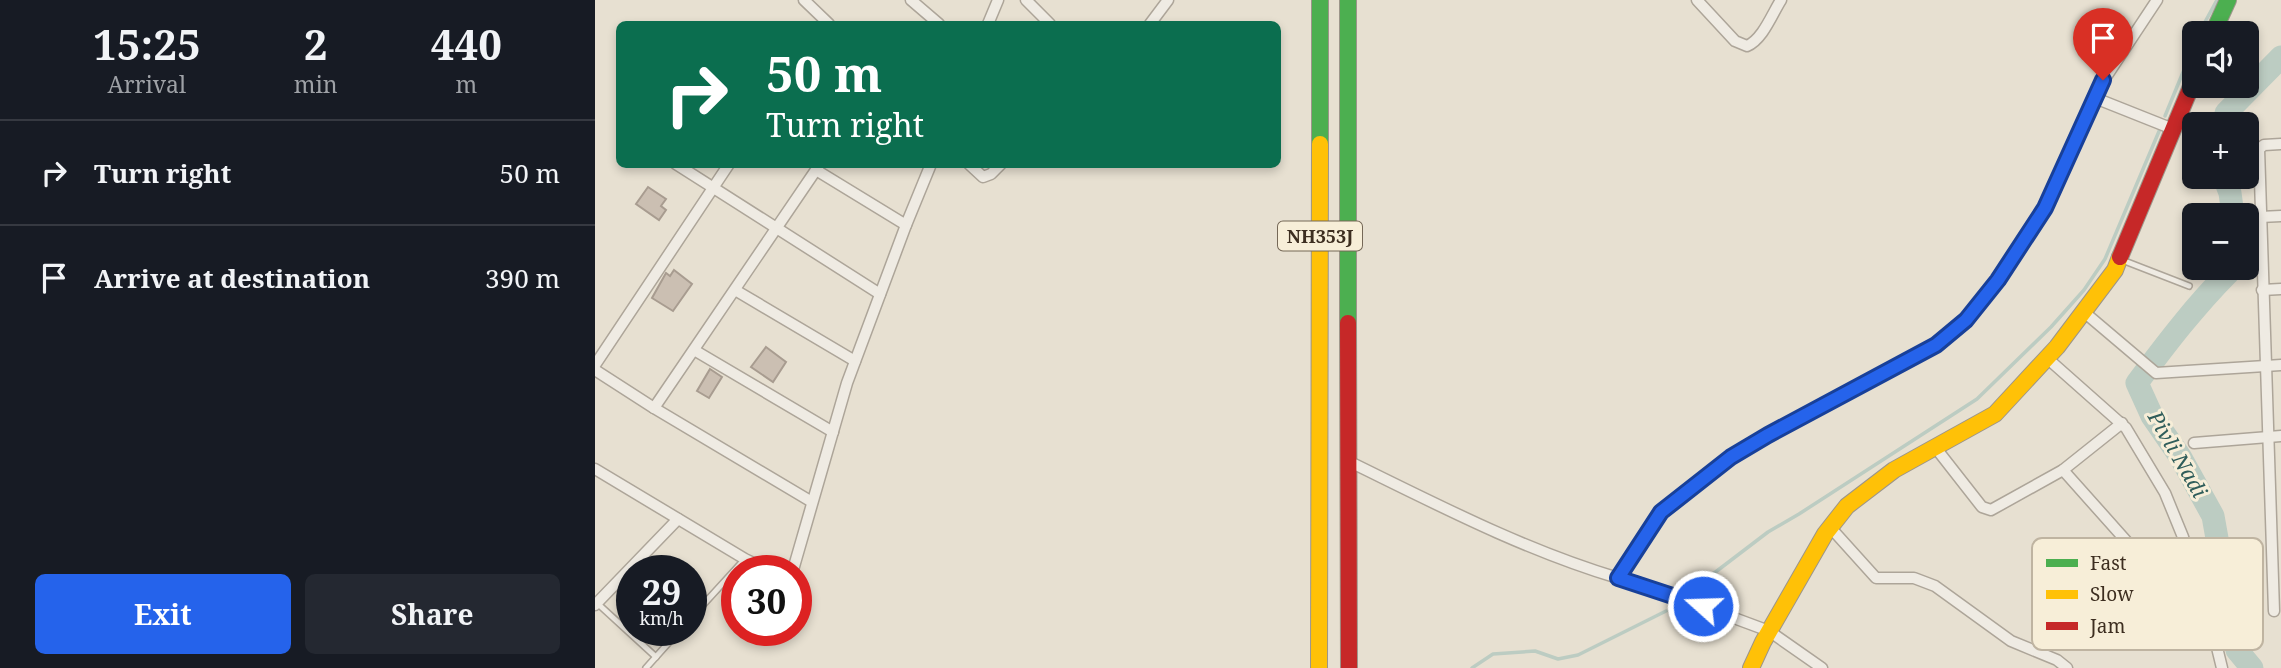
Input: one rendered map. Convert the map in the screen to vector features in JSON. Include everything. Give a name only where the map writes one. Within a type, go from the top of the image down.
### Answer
[{"type":"main road","name":"NH353J","points":[[1319,668],[1320,0]]},
{"type":"main road","name":"NH353J","points":[[1348,0],[1349,668]]},
{"type":"main road","points":[[2218,21],[2228,0]]},
{"type":"main road","points":[[1751,668],[1769,631],[1830,527],[1847,506],[1894,470],[1995,414],[2047,358],[2084,312],[2115,270],[2186,98]]},
{"type":"street","points":[[911,0],[936,21]]},
{"type":"street","points":[[989,21],[998,0]]},
{"type":"street","points":[[1025,0],[1047,21]]},
{"type":"street","points":[[1152,21],[1168,0]]},
{"type":"street","points":[[1697,0],[1735,41],[1747,46],[1759,36],[1781,0]]},
{"type":"street","points":[[1618,578],[1661,512],[1731,457],[1936,345],[1966,320],[1998,280],[2045,208],[2103,80],[2157,0]]},
{"type":"street","points":[[810,2],[824,21]]},
{"type":"street","points":[[2095,98],[2173,129]]},
{"type":"street","points":[[2274,611],[2277,580],[2275,510],[2267,436],[2259,149],[2264,145],[2281,144]]},
{"type":"street","points":[[682,168],[880,294]]},
{"type":"street","points":[[726,168],[595,368],[654,408],[812,502]]},
{"type":"street","points":[[654,408],[817,168]]},
{"type":"street","points":[[820,168],[906,225]]},
{"type":"street","points":[[797,555],[855,361],[929,168]]},
{"type":"street","points":[[973,168],[983,177],[997,168]]},
{"type":"street","points":[[2260,217],[2281,216]]},
{"type":"street","points":[[2262,290],[2281,289]]},
{"type":"street","points":[[735,290],[855,361]]},
{"type":"street","points":[[2084,312],[2156,373],[2281,365]]},
{"type":"street","points":[[694,350],[833,432]]},
{"type":"street","points":[[2047,358],[2122,423],[2165,493],[2182,538]]},
{"type":"street","points":[[1935,447],[1982,507],[1991,510],[2063,470],[2122,423]]},
{"type":"street","points":[[2193,443],[2281,436]]},
{"type":"street","points":[[1348,466],[1564,560],[1637,582],[1769,631],[1822,668]]},
{"type":"street","points":[[595,469],[738,555]]},
{"type":"street","points":[[2063,470],[2121,538]]},
{"type":"street","points":[[596,604],[678,519]]},
{"type":"street","points":[[1830,527],[1876,578],[1914,578],[1935,586],[2011,641],[2032,650]]},
{"type":"street","points":[[2033,650],[2057,660],[2067,668]]},
{"type":"street","points":[[2218,650],[2222,668]]},
{"type":"lane","points":[[2119,259],[2189,286]]},
{"type":"lane","points":[[707,601],[721,585]]},
{"type":"lane","points":[[596,604],[656,657]]},
{"type":"lane","points":[[646,668],[666,646]]},
{"type":"building","points":[[648,187],[666,199],[661,206],[666,210],[659,220],[636,204]]},
{"type":"building","points":[[674,270],[692,284],[673,311],[652,298],[666,273],[670,276]]},
{"type":"building","points":[[766,347],[786,362],[773,382],[751,367]]},
{"type":"building","points":[[710,369],[722,377],[709,398],[697,391]]},
{"type":"waterway","points":[[2206,21],[2217,0]]},
{"type":"waterway","name":"Pivli Nadi","points":[[2227,112],[2281,57]]},
{"type":"waterway","points":[[2165,116],[2182,75]]},
{"type":"waterway","points":[[1684,596],[1768,532],[1977,399],[2051,327],[2084,290],[2105,259],[2160,129]]},
{"type":"waterway","name":"Pivli Nadi","points":[[2228,189],[2231,203]]},
{"type":"waterway","name":"Pivli Nadi","points":[[2217,538],[2213,516],[2181,458],[2152,416],[2137,383],[2221,280]]},
{"type":"waterway","points":[[1472,668],[1493,654],[1535,651],[1558,659],[1578,655],[1666,611]]},
{"type":"waterway","name":"Pivli Nadi","points":[[2237,650],[2252,668]]},
{"type":"traffic: fast","points":[[1320,0],[1320,144]]},
{"type":"traffic: fast","points":[[1348,0],[1348,323]]},
{"type":"traffic: fast","points":[[2218,21],[2228,0]]},
{"type":"traffic: slow","points":[[1319,668],[1320,144]]},
{"type":"traffic: slow","points":[[1751,668],[1825,534],[1847,506],[1894,470],[1995,414],[2057,347],[2115,270],[2120,257]]},
{"type":"traffic: jam","points":[[2120,257],[2186,98]]},
{"type":"traffic: jam","points":[[1348,323],[1349,668]]},
{"type":"route","points":[[1703,606],[1637,582],[1618,578],[1661,512],[1731,457],[1936,345],[1966,320],[1998,280],[2045,208],[2103,80]]}]
